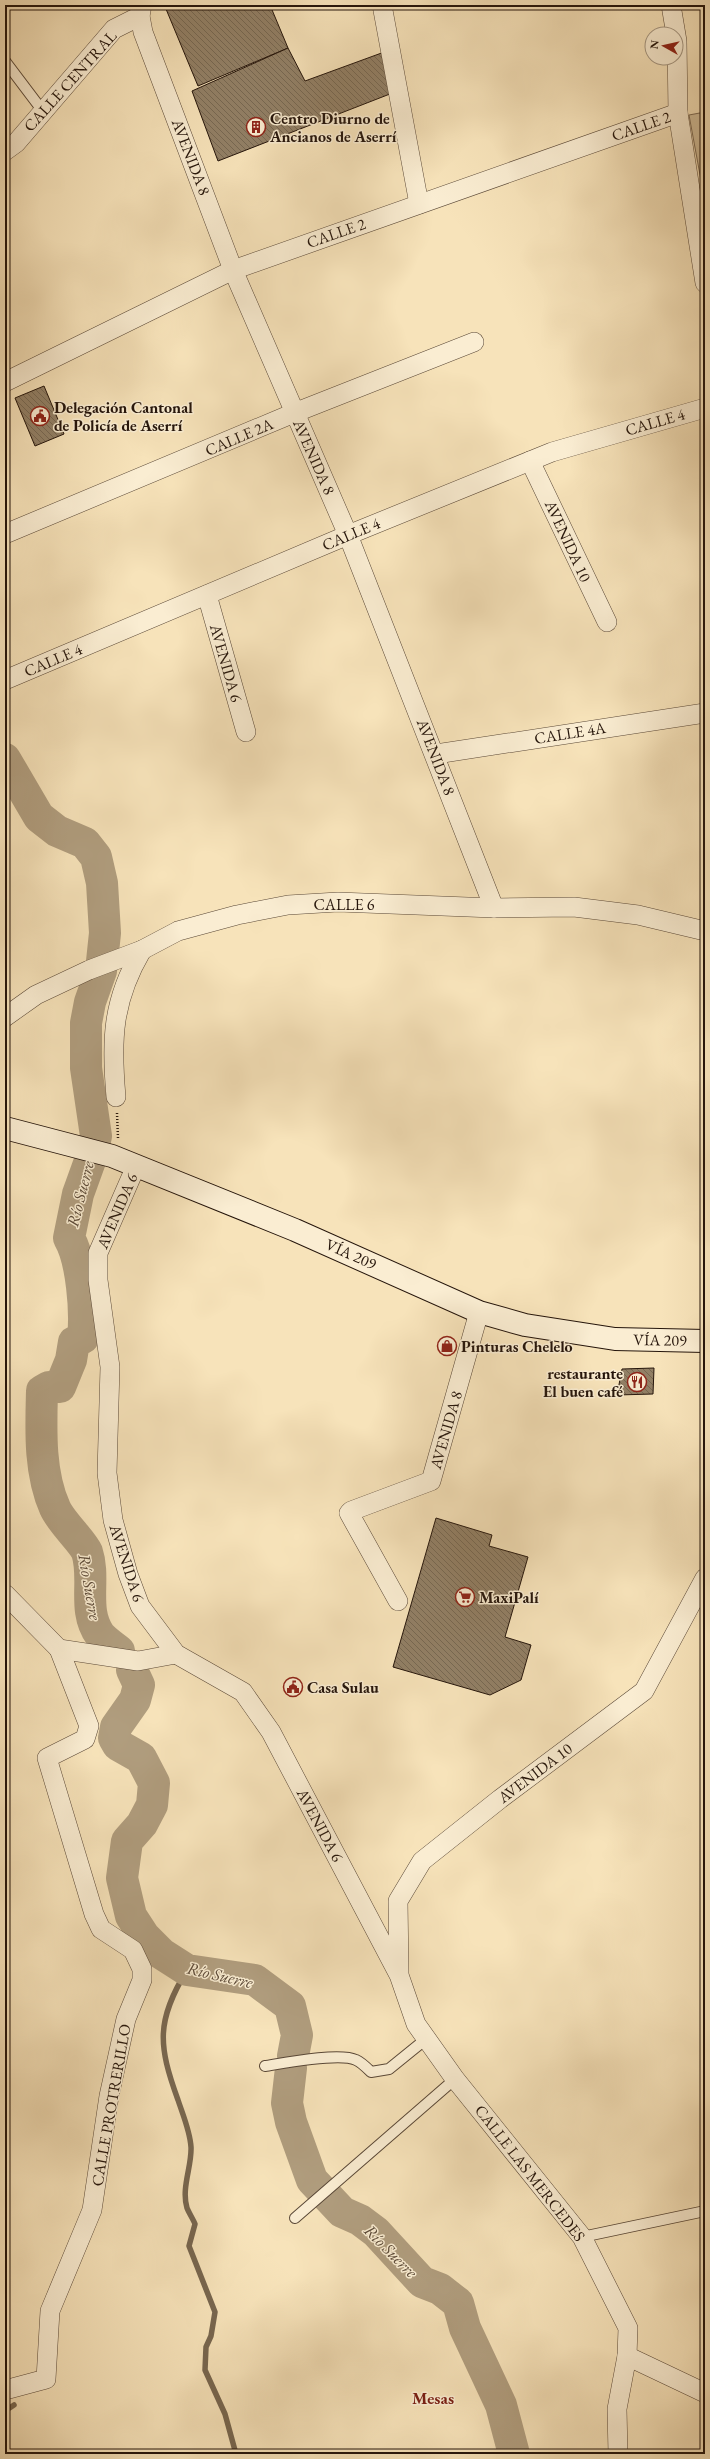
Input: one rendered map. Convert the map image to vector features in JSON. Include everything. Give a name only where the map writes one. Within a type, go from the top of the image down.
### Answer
[{"type":"main road","name":"VÍA 209","points":[[5,1128],[72,1145],[120,1160],[296,1230],[479,1312],[525,1325],[615,1339],[705,1341]]},
{"type":"street","points":[[382,5],[420,204]]},
{"type":"street","points":[[671,5],[677,41],[678,113],[705,283]]},
{"type":"street","name":"CALLE CENTRAL","points":[[5,151],[16,143],[42,110],[114,29],[141,11]]},
{"type":"street","name":"AVENIDA 8","points":[[141,11],[143,32],[233,270],[348,535],[436,754],[494,908]]},
{"type":"street","name":"CALLE 2","points":[[5,382],[233,270],[678,113]]},
{"type":"street","name":"CALLE 2A","points":[[5,534],[294,413],[474,342]]},
{"type":"street","name":"CALLE 4","points":[[5,680],[348,535],[552,452],[705,408]]},
{"type":"street","name":"AVENIDA 10","points":[[530,461],[607,622]]},
{"type":"street","name":"AVENIDA 6","points":[[207,595],[246,732]]},
{"type":"street","name":"CALLE 4A","points":[[436,754],[705,713]]},
{"type":"street","name":"CALLE 6","points":[[5,1017],[36,995],[88,970],[142,950],[178,931],[237,915],[288,905],[338,902],[494,908],[574,907],[638,915],[705,931]]},
{"type":"street","points":[[116,1097],[112,1057],[116,1019],[121,992],[142,950]]},
{"type":"street","name":"AVENIDA 6","points":[[120,1160],[104,1234],[98,1253],[98,1280],[110,1367],[107,1473],[113,1520],[128,1574],[140,1606],[176,1654],[243,1692],[272,1732],[399,1975]]},
{"type":"street","name":"AVENIDA 8","points":[[398,1601],[349,1513],[351,1510],[431,1481],[479,1312]]},
{"type":"street","name":"AVENIDA 10","points":[[399,1975],[398,1902],[422,1861],[500,1799],[644,1691],[705,1578]]},
{"type":"street","points":[[5,1594],[59,1649],[138,1661],[176,1654]]},
{"type":"street","name":"CALLE PROTRERILLO","points":[[5,2390],[46,2379],[50,2311],[92,2210],[109,2096],[126,2019],[142,1980],[142,1969],[133,1950],[101,1929],[94,1914],[47,1758],[85,1739],[89,1726],[59,1649]]},
{"type":"street","name":"CALLE LAS MERCEDES","points":[[399,1975],[416,2024],[455,2079],[582,2237],[628,2328],[627,2356],[616,2409],[618,2454]]},
{"type":"street","points":[[627,2356],[705,2393]]},
{"type":"lane","points":[[5,61],[42,110]]},
{"type":"lane","points":[[265,2066],[304,2060],[341,2058],[356,2060],[371,2072],[389,2069],[426,2039]]},
{"type":"lane","points":[[295,2218],[455,2079]]},
{"type":"lane","points":[[582,2237],[705,2211]]},
{"type":"path","points":[[116,1097],[120,1160]]},
{"type":"shaded area","points":[[705,112],[705,202],[689,115]]},
{"type":"building","points":[[175,5],[270,5],[288,48],[198,86],[166,9]]},
{"type":"building","name":"Centro Diurno de Ancianos de Aserrí","points":[[288,48],[305,81],[387,51],[395,92],[218,161],[192,91]]},
{"type":"building","name":"Delegación Cantonal de Policía de Aserrí","points":[[44,386],[64,434],[35,446],[15,398]]},
{"type":"building","name":"restaurante El buen café","points":[[654,1368],[653,1394],[617,1395],[622,1369]]},
{"type":"building","name":"MaxiPalí","points":[[436,1518],[492,1535],[489,1546],[528,1557],[505,1637],[531,1645],[521,1680],[490,1695],[393,1667]]},
{"type":"waterway","name":"Río Suerre","points":[[5,759],[39,817],[57,831],[85,843],[96,857],[102,883],[105,933],[101,971],[90,1002],[86,1023],[86,1068],[96,1136],[91,1158],[78,1194],[69,1238],[77,1259],[82,1286],[84,1314],[83,1338],[74,1342],[71,1360],[60,1387],[49,1387],[42,1391],[41,1435],[46,1480],[55,1508],[87,1552],[90,1573],[90,1605],[95,1625],[100,1635],[119,1651]]},
{"type":"waterway","name":"Río Suerre","points":[[132,1670],[139,1685],[135,1700],[116,1727],[114,1738],[118,1745],[141,1758],[154,1783],[152,1805],[142,1824],[127,1841],[122,1878],[131,1916],[144,1936],[162,1954],[187,1970],[255,1980],[290,2006],[297,2035],[293,2056]]},
{"type":"waterway","points":[[187,1970],[177,1988],[165,2019],[163,2034],[164,2048],[171,2081],[186,2123],[191,2147],[185,2200],[187,2208],[195,2224],[189,2246],[215,2312],[211,2336],[206,2347],[205,2370],[225,2414],[236,2454]]},
{"type":"waterway","name":"Río Suerre","points":[[291,2068],[287,2103],[291,2122],[312,2180],[342,2212],[360,2220],[376,2232],[422,2282],[440,2289],[458,2303],[465,2328],[501,2405],[514,2454]]},
{"type":"waterway","points":[[5,2411],[14,2405]]},
{"type":"place","name":"Centro Diurno de Ancianos de Aserrí","points":[[256,127]]},
{"type":"place","name":"Delegación Cantonal de Policía de Aserrí","points":[[40,416]]},
{"type":"place","name":"Pinturas Chelelo","points":[[447,1346]]},
{"type":"place","name":"restaurante El buen café","points":[[637,1382]]},
{"type":"place","name":"MaxiPalí","points":[[465,1597]]},
{"type":"place","name":"Casa Sulau","points":[[293,1687]]},
{"type":"district","name":"Mesas","points":[[433,2398]]}]
